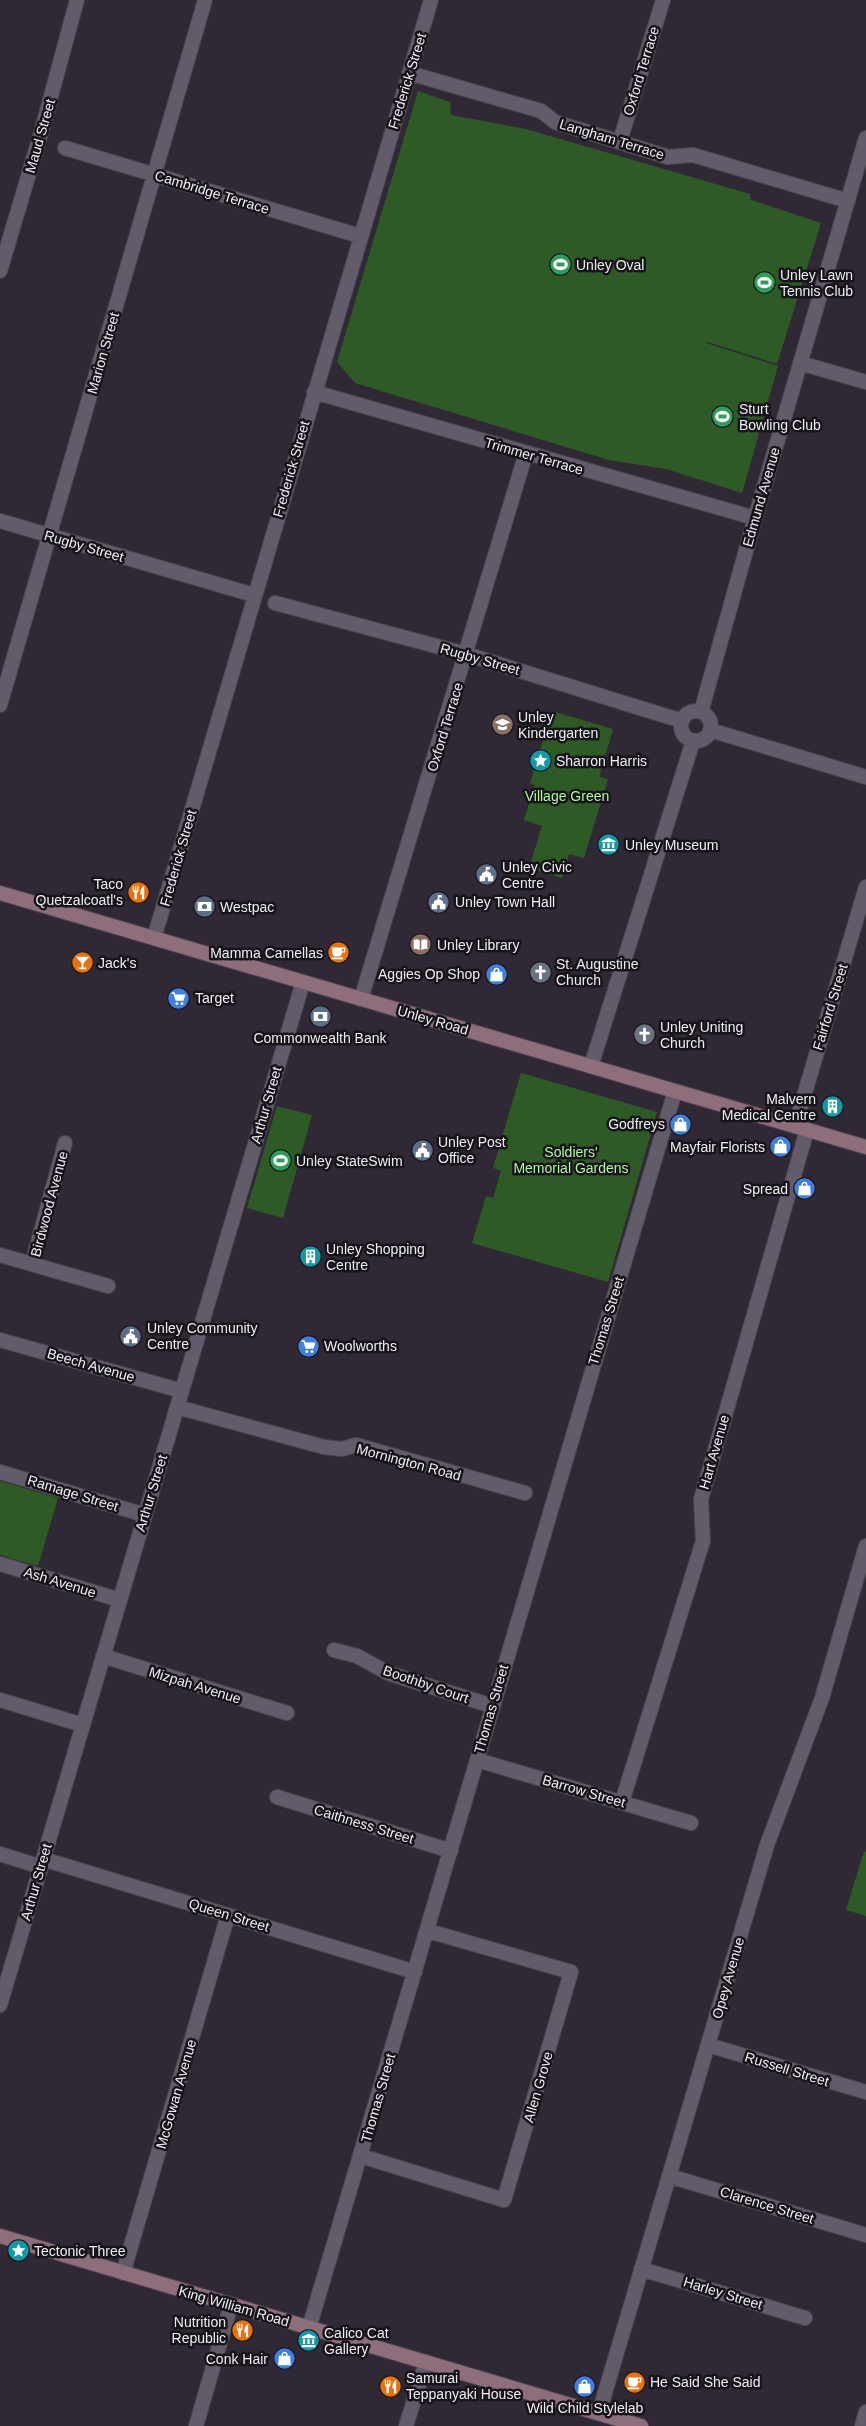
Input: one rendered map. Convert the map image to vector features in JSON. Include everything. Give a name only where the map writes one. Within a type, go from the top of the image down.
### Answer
[{"type":"main road","name":"Unley Road","points":[[0,893],[866,1147]]},
{"type":"main road","name":"King William Road","points":[[0,2236],[641,2426]]},
{"type":"street","name":"Maud Street","points":[[0,271],[41,133],[77,0]]},
{"type":"street","name":"Marion Street","points":[[0,705],[205,0]]},
{"type":"street","name":"Frederick Street","points":[[154,938],[431,0]]},
{"type":"street","name":"Oxford Terrace","points":[[620,141],[662,0]]},
{"type":"street","name":"Langham Terrace","points":[[409,72],[541,110],[555,122],[668,157],[693,155],[848,201]]},
{"type":"street","name":"Edmund Avenue","points":[[701,712],[755,518],[866,138]]},
{"type":"street","name":"Cambridge Terrace","points":[[65,148],[360,236]]},
{"type":"street","points":[[800,363],[866,382]]},
{"type":"street","name":"Trimmer Terrace","points":[[314,392],[755,518]]},
{"type":"street","name":"Oxford Terrace","points":[[361,999],[526,453]]},
{"type":"street","name":"Rugby Street","points":[[0,521],[254,595]]},
{"type":"street","name":"Rugby Street","points":[[275,603],[466,654],[682,721]]},
{"type":"street","points":[[701,712],[709,720],[710,730],[702,740],[693,740],[682,732],[682,721],[689,713],[701,712]]},
{"type":"street","points":[[710,730],[866,777]]},
{"type":"street","points":[[590,1066],[693,740]]},
{"type":"street","name":"Fairford Street","points":[[801,1128],[866,887]]},
{"type":"street","name":"Arthur Street","points":[[0,2005],[303,982]]},
{"type":"street","name":"Thomas Street","points":[[309,2328],[675,1091]]},
{"type":"street","name":"Hart Avenue","points":[[622,1802],[703,1541],[701,1499],[801,1128]]},
{"type":"street","name":"Birdwood Avenue","points":[[32,1264],[66,1143]]},
{"type":"street","points":[[0,1255],[108,1286]]},
{"type":"street","name":"Beech Avenue","points":[[0,1340],[182,1391]]},
{"type":"street","name":"Mornington Road","points":[[177,1407],[324,1447],[342,1449],[356,1445],[525,1493]]},
{"type":"street","name":"Ramage Street","points":[[0,1472],[145,1515]]},
{"type":"street","name":"Opey Avenue","points":[[598,2413],[767,1845],[822,1698],[866,1546]]},
{"type":"street","name":"Ash Avenue","points":[[0,1564],[120,1600]]},
{"type":"street","name":"Boothby Court","points":[[334,1650],[357,1656],[388,1674],[492,1706]]},
{"type":"street","name":"Mizpah Avenue","points":[[103,1656],[287,1713]]},
{"type":"street","points":[[0,1700],[83,1724]]},
{"type":"street","name":"Barrow Street","points":[[477,1760],[691,1823]]},
{"type":"street","name":"Caithness Street","points":[[277,1797],[451,1852]]},
{"type":"street","name":"Queen Street","points":[[0,1854],[42,1863],[228,1915],[415,1972]]},
{"type":"street","name":"McGowan Avenue","points":[[123,2273],[228,1915]]},
{"type":"street","name":"Allen Grove","points":[[361,2156],[504,2200],[507,2191],[571,1972],[428,1931]]},
{"type":"street","name":"Russell Street","points":[[708,2045],[866,2092]]},
{"type":"street","name":"Clarence Street","points":[[669,2176],[866,2235]]},
{"type":"street","name":"Harley Street","points":[[641,2269],[806,2318]]},
{"type":"street","points":[[196,2426],[231,2305]]},
{"type":"street","points":[[406,2426],[426,2362]]},
{"type":"street","points":[[862,2426],[866,2412]]},
{"type":"green space","points":[[418,91],[450,102],[451,115],[526,129],[750,194],[751,200],[821,223],[777,364],[708,342],[706,343],[778,366],[742,493],[666,469],[609,460],[355,383],[337,362]]},
{"type":"green space","name":"Village Green","points":[[552,711],[613,729],[599,777],[608,779],[584,858],[569,854],[562,878],[529,868],[542,826],[524,820],[535,785],[530,783]]},
{"type":"green space","name":"Soldiers' Memorial Gardens","points":[[521,1073],[657,1112],[608,1282],[472,1243],[486,1196],[493,1198],[501,1171],[493,1168]]},
{"type":"green space","name":"Unley StateSwim","points":[[277,1106],[312,1115],[283,1218],[247,1208]]},
{"type":"green space","points":[[0,1481],[58,1498],[38,1566],[0,1555]]},
{"type":"green space","points":[[864,1851],[866,1852],[866,1916],[846,1910]]},
{"type":"place","name":"Unley Oval","points":[[560,265]]},
{"type":"place","name":"Unley Lawn Tennis Club","points":[[764,283]]},
{"type":"place","name":"Sturt Bowling Club","points":[[723,417]]},
{"type":"place","name":"Unley Kindergarten","points":[[502,725]]},
{"type":"place","name":"Sharron Harris","points":[[540,761]]},
{"type":"place","name":"Unley Museum","points":[[609,845]]},
{"type":"place","name":"Unley Civic Centre","points":[[486,875]]},
{"type":"place","name":"Taco Quetzalcoatl's","points":[[139,892]]},
{"type":"place","name":"Unley Town Hall","points":[[439,902]]},
{"type":"place","name":"Westpac","points":[[204,907]]},
{"type":"place","name":"Unley Library","points":[[421,945]]},
{"type":"place","name":"Mamma Camellas","points":[[339,953]]},
{"type":"place","name":"Jack's","points":[[82,963]]},
{"type":"place","name":"St. Augustine Church","points":[[540,972]]},
{"type":"place","name":"Aggies Op Shop","points":[[496,974]]},
{"type":"place","name":"Target","points":[[179,998]]},
{"type":"place","name":"Commonwealth Bank","points":[[320,1016]]},
{"type":"place","name":"Unley Uniting Church","points":[[644,1035]]},
{"type":"place","name":"Malvern Medical Centre","points":[[832,1107]]},
{"type":"place","name":"Godfreys","points":[[681,1124]]},
{"type":"place","name":"Mayfair Florists","points":[[781,1147]]},
{"type":"place","name":"Unley Post Office","points":[[422,1150]]},
{"type":"place","name":"Unley StateSwim","points":[[280,1161]]},
{"type":"place","name":"Spread","points":[[804,1189]]},
{"type":"place","name":"Unley Shopping Centre","points":[[310,1257]]},
{"type":"place","name":"Unley Community Centre","points":[[131,1336]]},
{"type":"place","name":"Woolworths","points":[[308,1346]]},
{"type":"place","name":"Tectonic Three","points":[[18,2251]]},
{"type":"place","name":"Nutrition Republic","points":[[242,2330]]},
{"type":"place","name":"Calico Cat Gallery","points":[[308,2341]]},
{"type":"place","name":"Conk Hair","points":[[284,2359]]},
{"type":"place","name":"He Said She Said","points":[[634,2382]]},
{"type":"place","name":"Samurai Teppanyaki House","points":[[390,2386]]},
{"type":"place","name":"Wild Child Stylelab","points":[[585,2386]]}]
